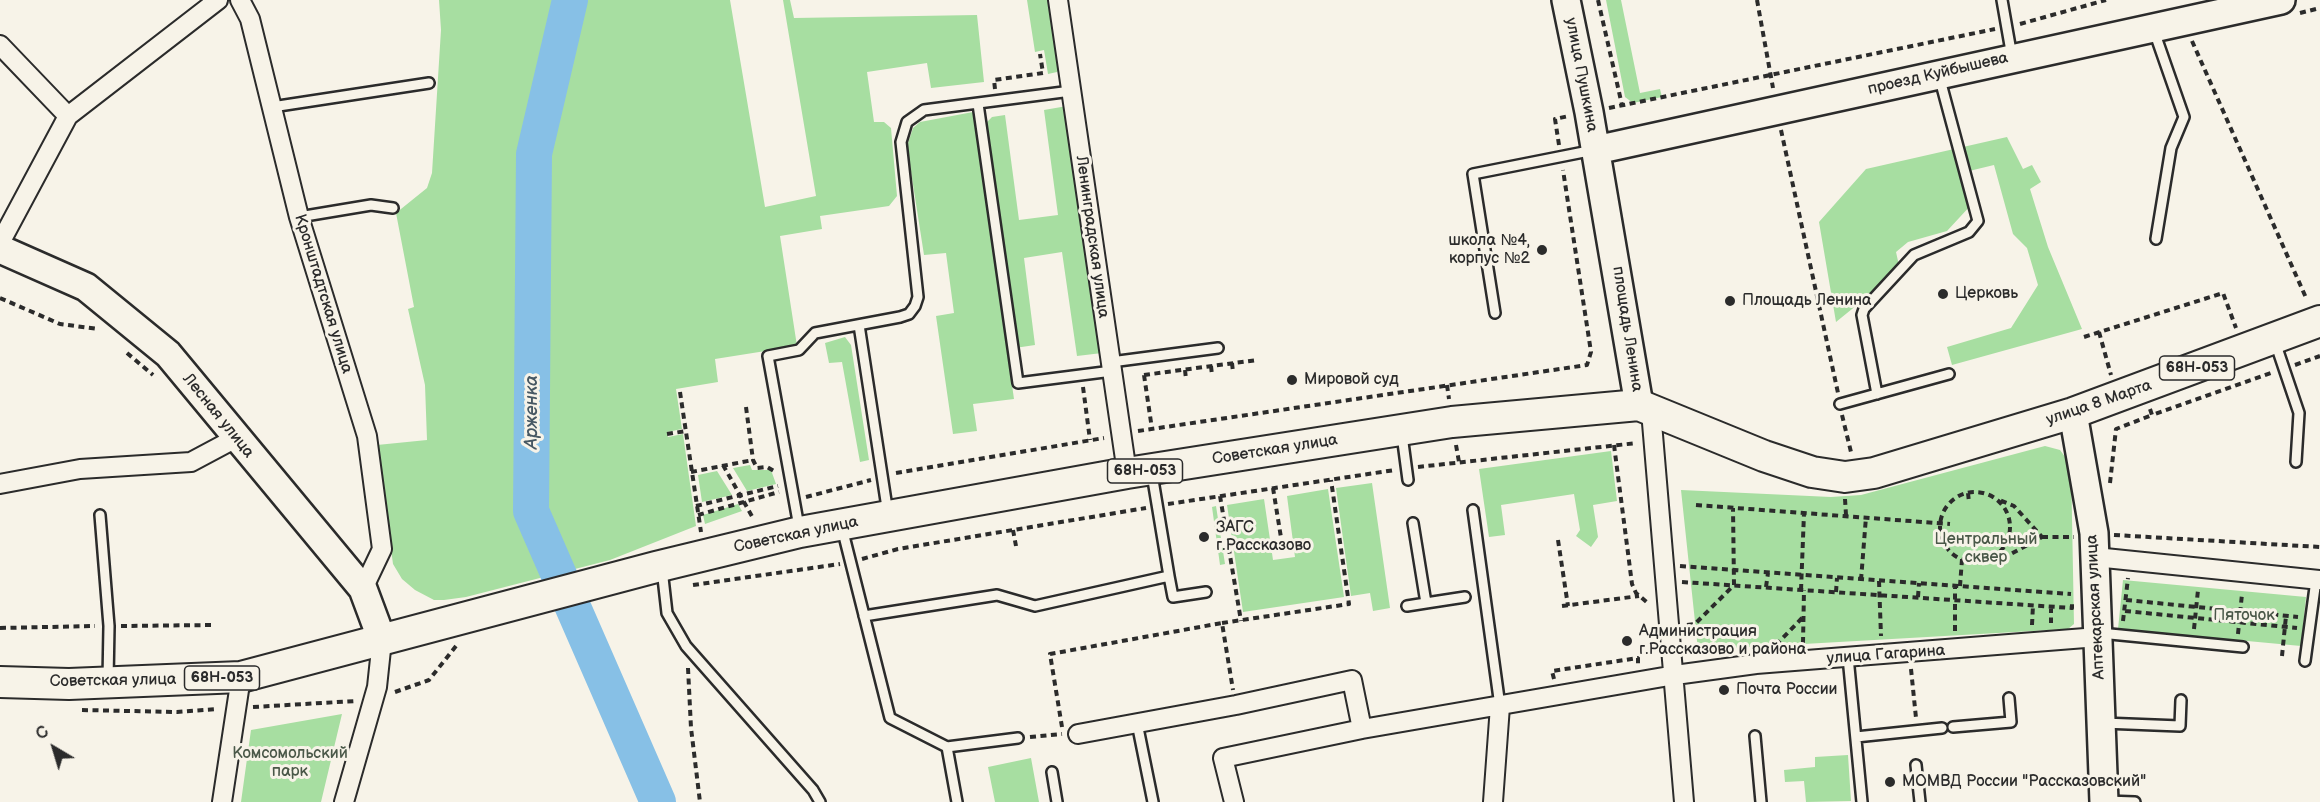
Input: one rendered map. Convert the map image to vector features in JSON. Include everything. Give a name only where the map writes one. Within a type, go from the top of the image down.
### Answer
[{"type":"main road","name":"улица 8 Марта","points":[[1863,467],[2073,413],[2274,338],[2315,313]]},
{"type":"main road","name":"Советская улица","points":[[1526,416],[1601,409],[1645,408]]},
{"type":"main road","name":"площадь Ленина","points":[[1645,408],[1764,456],[1812,472],[1845,477],[1863,467]]},
{"type":"main road","name":"Советская улица","points":[[0,682],[108,682],[241,677],[382,640],[450,631],[660,574],[800,532],[1139,472],[1401,429],[1601,409]]},
{"type":"street","points":[[0,243],[68,116],[218,0]]},
{"type":"street","name":"Кронштадтская улица","points":[[240,0],[250,19],[299,217],[367,436],[382,549],[363,589]]},
{"type":"street","name":"Ленинградская улица","points":[[1058,0],[1121,435],[1139,472]]},
{"type":"street","name":"улица Пушкина","points":[[1566,0],[1596,150]]},
{"type":"street","name":"проезд Куйбышева","points":[[1596,150],[2152,26],[2280,0]]},
{"type":"street","points":[[0,45],[68,116]]},
{"type":"street","name":"площадь Ленина","points":[[1596,150],[1645,408]]},
{"type":"street","name":"Лесная улица","points":[[0,249],[86,287],[168,354],[363,589],[382,640]]},
{"type":"street","points":[[1645,408],[1675,675],[1684,802]]},
{"type":"street","name":"Аптекарская улица","points":[[2073,413],[2095,545],[2106,633],[2101,723],[2104,801]]},
{"type":"street","points":[[0,484],[80,469],[191,462],[236,438]]},
{"type":"street","points":[[2095,545],[2318,580]]},
{"type":"street","name":"улица Гагарина","points":[[1234,802],[1223,758],[1362,729],[1675,675],[1756,664],[1909,653],[2005,651],[2106,633]]},
{"type":"street","points":[[344,802],[374,700],[382,640]]},
{"type":"street","points":[[222,802],[241,677]]},
{"type":"street","points":[[1071,734],[1236,705],[1352,680],[1362,729]]},
{"type":"street","points":[[1493,802],[1500,706]]},
{"type":"lane","points":[[2002,0],[2012,57]]},
{"type":"lane","points":[[2152,26],[2184,117],[2170,148],[2156,239]]},
{"type":"lane","points":[[1877,394],[1862,315],[1864,309],[1914,255],[1969,232],[1978,221],[1938,74]]},
{"type":"lane","points":[[272,107],[429,83]]},
{"type":"lane","points":[[800,532],[768,356],[799,350],[815,333],[909,314],[918,297],[901,142],[902,132],[907,122],[924,110],[1071,91]]},
{"type":"lane","points":[[978,104],[1018,383],[1082,375],[1111,367],[1218,348]]},
{"type":"lane","points":[[1495,313],[1473,174],[1596,150]]},
{"type":"lane","points":[[299,217],[371,205],[393,208]]},
{"type":"lane","points":[[859,325],[889,516]]},
{"type":"lane","points":[[2274,338],[2299,413],[2296,462]]},
{"type":"lane","points":[[1840,404],[1948,374]]},
{"type":"lane","points":[[1401,429],[1408,480]]},
{"type":"lane","points":[[1139,472],[1173,597],[1206,592]]},
{"type":"lane","points":[[1473,510],[1500,706]]},
{"type":"lane","points":[[100,515],[109,626],[108,682]]},
{"type":"lane","points":[[1413,523],[1426,603]]},
{"type":"lane","points":[[841,525],[890,718],[947,747],[1018,738]]},
{"type":"lane","points":[[660,574],[667,613],[686,646],[813,789],[820,802]]},
{"type":"lane","points":[[864,616],[997,595],[1035,606],[1169,576]]},
{"type":"lane","points":[[2305,661],[2318,580]]},
{"type":"lane","points":[[1407,606],[1465,597]]},
{"type":"lane","points":[[2106,633],[2240,647]]},
{"type":"lane","points":[[1848,657],[1862,802]]},
{"type":"lane","points":[[1953,727],[2011,722],[2009,698]]},
{"type":"lane","points":[[2101,723],[2180,726],[2181,700]]},
{"type":"lane","points":[[1137,723],[1153,802]]},
{"type":"lane","points":[[1856,737],[1942,728]]},
{"type":"lane","points":[[1755,736],[1761,802]]},
{"type":"lane","points":[[947,747],[957,802]]},
{"type":"lane","points":[[1916,765],[1920,802]]},
{"type":"lane","points":[[1052,772],[1057,802]]},
{"type":"lane","points":[[2104,801],[2135,802]]},
{"type":"path","points":[[1598,0],[1622,105]]},
{"type":"path","points":[[1757,0],[1777,111],[1840,404],[1863,467]]},
{"type":"path","points":[[2190,37],[2315,313]]},
{"type":"path","points":[[997,101],[994,80],[1043,73],[1041,54]]},
{"type":"path","points":[[2084,337],[2223,292],[2239,334]]},
{"type":"path","points":[[0,298],[60,324],[96,327],[105,335]]},
{"type":"path","points":[[2099,332],[2113,381]]},
{"type":"path","points":[[123,350],[159,380]]},
{"type":"path","points":[[794,500],[883,477],[1152,429],[1583,367],[1590,361],[1591,351]]},
{"type":"path","points":[[1144,375],[1257,360]]},
{"type":"path","points":[[1232,363],[1233,372]]},
{"type":"path","points":[[1211,366],[1212,375]]},
{"type":"path","points":[[1143,369],[1152,429]]},
{"type":"path","points":[[1185,370],[1186,379]]},
{"type":"path","points":[[1082,375],[1090,440]]},
{"type":"path","points":[[680,392],[701,532]]},
{"type":"path","points":[[746,407],[753,460],[757,468],[767,467]]},
{"type":"path","points":[[2109,488],[2116,429],[2152,415]]},
{"type":"path","points":[[667,434],[686,431]]},
{"type":"path","points":[[1167,504],[1406,468],[1622,444]]},
{"type":"path","points":[[1614,445],[1632,584],[1639,596],[1653,609]]},
{"type":"path","points":[[691,472],[753,460]]},
{"type":"path","points":[[723,465],[753,518]]},
{"type":"path","points":[[1018,738],[1071,734],[1050,654],[1222,623],[1349,604],[1331,480]]},
{"type":"path","points":[[1273,488],[1283,550]]},
{"type":"path","points":[[696,506],[779,489],[698,515]]},
{"type":"path","points":[[2042,537],[2014,506],[1991,496],[1968,493],[1956,497],[1947,506],[1940,523],[1941,536],[1947,547],[1962,559],[1985,560],[2009,555],[2042,537],[2070,537],[2095,545],[2320,547]]},
{"type":"path","points":[[1968,493],[1969,502]]},
{"type":"path","points":[[1220,496],[1241,621]]},
{"type":"path","points":[[1985,560],[2002,549],[2010,530],[2006,510],[1991,496]]},
{"type":"path","points":[[1696,505],[1950,524]]},
{"type":"path","points":[[660,574],[851,562],[898,549],[1142,508]]},
{"type":"path","points":[[1695,624],[1734,585],[1732,508]]},
{"type":"path","points":[[1803,645],[1801,576],[1804,513]]},
{"type":"path","points":[[1862,580],[1866,517]]},
{"type":"path","points":[[1013,530],[1017,546]]},
{"type":"path","points":[[1558,540],[1565,606],[1639,596]]},
{"type":"path","points":[[1955,637],[1955,600],[1962,559]]},
{"type":"path","points":[[1689,567],[2071,594]]},
{"type":"path","points":[[1766,587],[1768,573]]},
{"type":"path","points":[[1836,592],[1837,578]]},
{"type":"path","points":[[1879,580],[1881,640]]},
{"type":"path","points":[[1691,583],[2072,608]]},
{"type":"path","points":[[1918,597],[1919,583]]},
{"type":"path","points":[[2106,633],[2125,611],[2128,584]]},
{"type":"path","points":[[2193,642],[2198,590]]},
{"type":"path","points":[[2240,647],[2242,594]]},
{"type":"path","points":[[2126,600],[2302,618]]},
{"type":"path","points":[[2161,615],[2162,604]]},
{"type":"path","points":[[2032,632],[2033,605]]},
{"type":"path","points":[[2051,607],[2051,631]]},
{"type":"path","points":[[2125,611],[2301,628]]},
{"type":"path","points":[[1774,646],[1803,616]]},
{"type":"path","points":[[2282,656],[2286,616]]},
{"type":"path","points":[[1222,623],[1236,705]]},
{"type":"path","points":[[71,710],[177,712],[374,700],[429,680],[450,631]]},
{"type":"path","points":[[686,646],[691,728],[700,802]]},
{"type":"path","points":[[1909,653],[1917,730]]},
{"type":"green space","points":[[439,0],[730,0],[765,207],[816,196],[783,0],[790,0],[794,18],[977,15],[984,82],[931,88],[927,63],[867,72],[874,122],[884,122],[891,128],[897,196],[889,206],[820,216],[822,229],[780,236],[797,346],[715,359],[718,382],[676,389],[682,429],[667,432],[668,437],[683,434],[696,526],[610,560],[466,597],[434,600],[415,590],[402,579],[393,564],[377,445],[427,440],[425,385],[408,309],[414,307],[396,213],[427,188],[432,173],[441,30]]},
{"type":"green space","points":[[1027,0],[1051,0],[1059,70],[1057,72],[1048,74],[1044,50],[1035,52]]},
{"type":"green space","points":[[1606,0],[1621,0],[1640,93],[1660,89],[1662,97],[1633,103],[1625,97]]},
{"type":"green space","points":[[1067,106],[1102,353],[1077,356],[1062,252],[1024,258],[1035,345],[1015,348],[986,123],[992,117],[1005,115],[1019,220],[1058,215],[1044,110]]},
{"type":"green space","points":[[973,112],[1014,399],[973,404],[977,431],[953,434],[936,316],[954,313],[946,253],[924,255],[907,146],[913,128],[920,122]]},
{"type":"green space","points":[[2007,137],[2023,169],[2032,165],[2041,182],[2030,189],[2048,247],[2082,329],[1952,365],[1947,347],[2011,328],[2038,285],[2027,248],[2013,234],[1994,165],[1965,172],[1972,204],[1947,231],[1908,242],[1896,252],[1900,270],[1836,322],[1819,222],[1866,169]]},
{"type":"green space","points":[[845,337],[851,345],[869,460],[860,462],[842,362],[829,363],[825,343]]},
{"type":"green space","name":"Центральный сквер","points":[[2045,446],[2060,450],[2071,465],[2074,624],[2068,629],[1698,650],[1681,490],[1831,497],[1861,495]]},
{"type":"green space","points":[[1611,451],[1617,501],[1593,505],[1598,537],[1591,547],[1576,536],[1580,530],[1574,494],[1501,505],[1505,535],[1489,537],[1479,469]]},
{"type":"green space","points":[[750,465],[752,470],[771,470],[776,484],[747,491],[733,468]]},
{"type":"green space","points":[[717,471],[732,495],[702,502],[698,475]]},
{"type":"green space","points":[[1372,483],[1390,608],[1373,611],[1370,593],[1351,596],[1336,488]]},
{"type":"green space","points":[[1328,489],[1344,597],[1243,612],[1227,505],[1264,499],[1273,560],[1295,557],[1287,496]]},
{"type":"green space","points":[[738,504],[742,511],[705,524],[703,515]]},
{"type":"green space","points":[[1216,506],[1225,564],[1220,565],[1212,507]]},
{"type":"green space","name":"Пяточок","points":[[2123,580],[2306,597],[2301,646],[2118,629]]},
{"type":"green space","name":"Комсомольский парк","points":[[342,714],[321,802],[241,802],[251,730]]},
{"type":"green space","points":[[1848,755],[1851,801],[1806,802],[1804,781],[1785,782],[1784,770],[1815,767],[1815,757]]},
{"type":"green space","points":[[1031,758],[1039,802],[995,802],[988,767]]},
{"type":"waterway","name":"Арженка","points":[[570,0],[534,154],[531,511],[658,802]]},
{"type":"place","name":"школа №4, корпус №2","points":[[1542,250]]},
{"type":"place","name":"Церковь","points":[[1943,294]]},
{"type":"place","name":"Площадь Ленина","points":[[1730,301]]},
{"type":"place","name":"Мировой суд","points":[[1292,380]]},
{"type":"place","name":"ЗАГС г.Рассказово","points":[[1204,537]]},
{"type":"place","name":"Администрация г.Рассказово и района","points":[[1627,641]]},
{"type":"place","name":"Почта России","points":[[1724,690]]},
{"type":"place","name":"МОМВД России \"Рассказовский\"","points":[[1890,782]]}]
